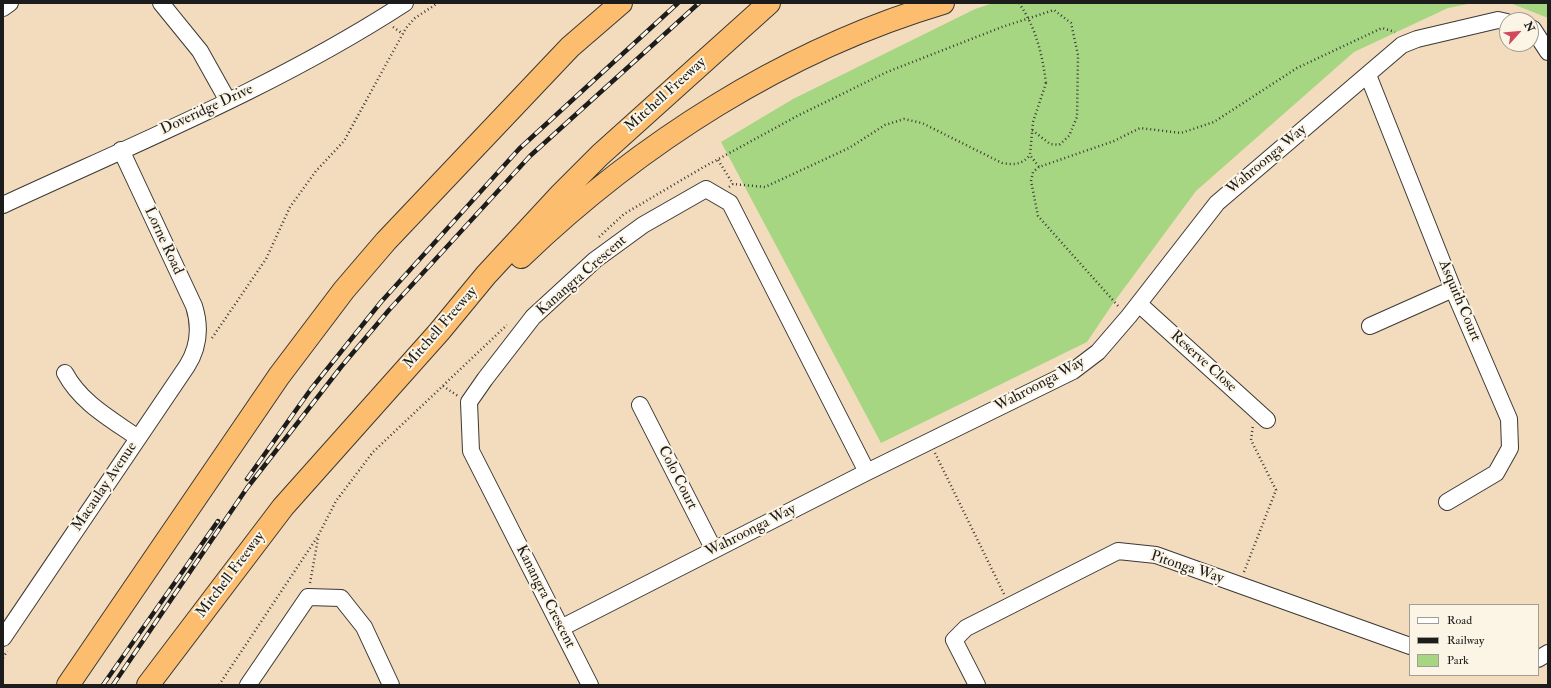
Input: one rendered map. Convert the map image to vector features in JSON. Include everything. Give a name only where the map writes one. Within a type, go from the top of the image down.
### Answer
[{"type":"highway","points":[[68,685],[279,376],[344,290],[386,241],[565,53],[621,3]]},
{"type":"highway","name":"Mitchell Freeway","points":[[148,685],[282,507],[439,332],[486,276],[561,194],[600,155],[769,3]]},
{"type":"highway","points":[[439,332],[479,298],[554,226],[622,170],[705,112],[772,73],[816,52],[863,32],[943,3]]},
{"type":"street","points":[[3,8],[10,3]]},
{"type":"street","points":[[161,3],[200,50],[228,101]]},
{"type":"street","name":"Doveridge Drive","points":[[3,206],[228,101],[309,61],[397,5]]},
{"type":"street","name":"Wahroonga Way","points":[[561,628],[867,472],[1073,371],[1098,352],[1129,316],[1216,203],[1402,45],[1417,39],[1499,20]]},
{"type":"street","points":[[1539,39],[1548,52]]},
{"type":"street","name":"Asquith Court","points":[[1368,75],[1453,289],[1509,419],[1510,448],[1496,473],[1447,502]]},
{"type":"street","name":"Lorne Road","points":[[121,150],[194,306],[204,337]]},
{"type":"street","name":"Kanangra Crescent","points":[[590,685],[470,451],[469,402],[484,378],[533,317],[595,260],[643,225],[706,189],[730,203],[867,472]]},
{"type":"street","points":[[1370,326],[1453,289]]},
{"type":"street","name":"Reserve Close","points":[[1139,304],[1267,420]]},
{"type":"street","name":"Macaulay Avenue","points":[[7,642],[8,617],[138,438],[192,358],[204,337]]},
{"type":"street","points":[[65,373],[70,384],[88,403],[138,438]]},
{"type":"street","name":"Colo Court","points":[[640,405],[714,550]]},
{"type":"street","name":"Pitonga Way","points":[[977,685],[954,640],[966,628],[1118,551],[1156,555],[1409,646]]},
{"type":"street","points":[[248,685],[308,596],[341,598],[364,627],[391,685]]},
{"type":"street","points":[[1539,658],[1548,653]]},
{"type":"path","points":[[204,337],[225,321],[266,259],[289,209],[317,170],[344,141],[406,28],[416,18],[438,3]]},
{"type":"path","points":[[1019,3],[1034,31],[1043,55],[1046,83],[1033,122],[1030,155],[1039,167]]},
{"type":"path","points":[[1032,130],[1050,144],[1059,145],[1069,136],[1077,117],[1078,55],[1071,23],[1054,10]]},
{"type":"path","points":[[1129,316],[1038,216],[1031,181],[1033,172],[1039,167],[1114,141],[1140,128],[1181,133],[1214,122],[1297,68],[1382,28],[1395,32],[1402,45]]},
{"type":"path","points":[[718,196],[732,184],[765,187],[849,148],[885,125],[904,119],[922,123],[1002,163],[1016,164],[1026,159],[1030,155]]},
{"type":"path","points":[[718,160],[732,184]]},
{"type":"path","points":[[1240,585],[1276,490],[1251,440],[1255,409]]},
{"type":"path","points":[[930,441],[1010,605]]},
{"type":"path","points":[[219,685],[318,536],[308,596]]},
{"type":"path","points":[[3,658],[7,642]]},
{"type":"green space","points":[[993,3],[1473,3],[1448,8],[1354,52],[1196,191],[1114,302],[1087,342],[881,443],[721,142],[793,99],[975,9]]},
{"type":"green space","points":[[1510,3],[1548,3],[1548,18],[1539,14],[1539,12],[1533,12]]},
{"type":"railway","points":[[247,479],[311,389],[381,302],[519,149],[678,3]]},
{"type":"railway","points":[[113,685],[247,488],[341,367],[389,310],[530,156],[699,3]]},
{"type":"railway","points":[[103,685],[218,521]]}]
